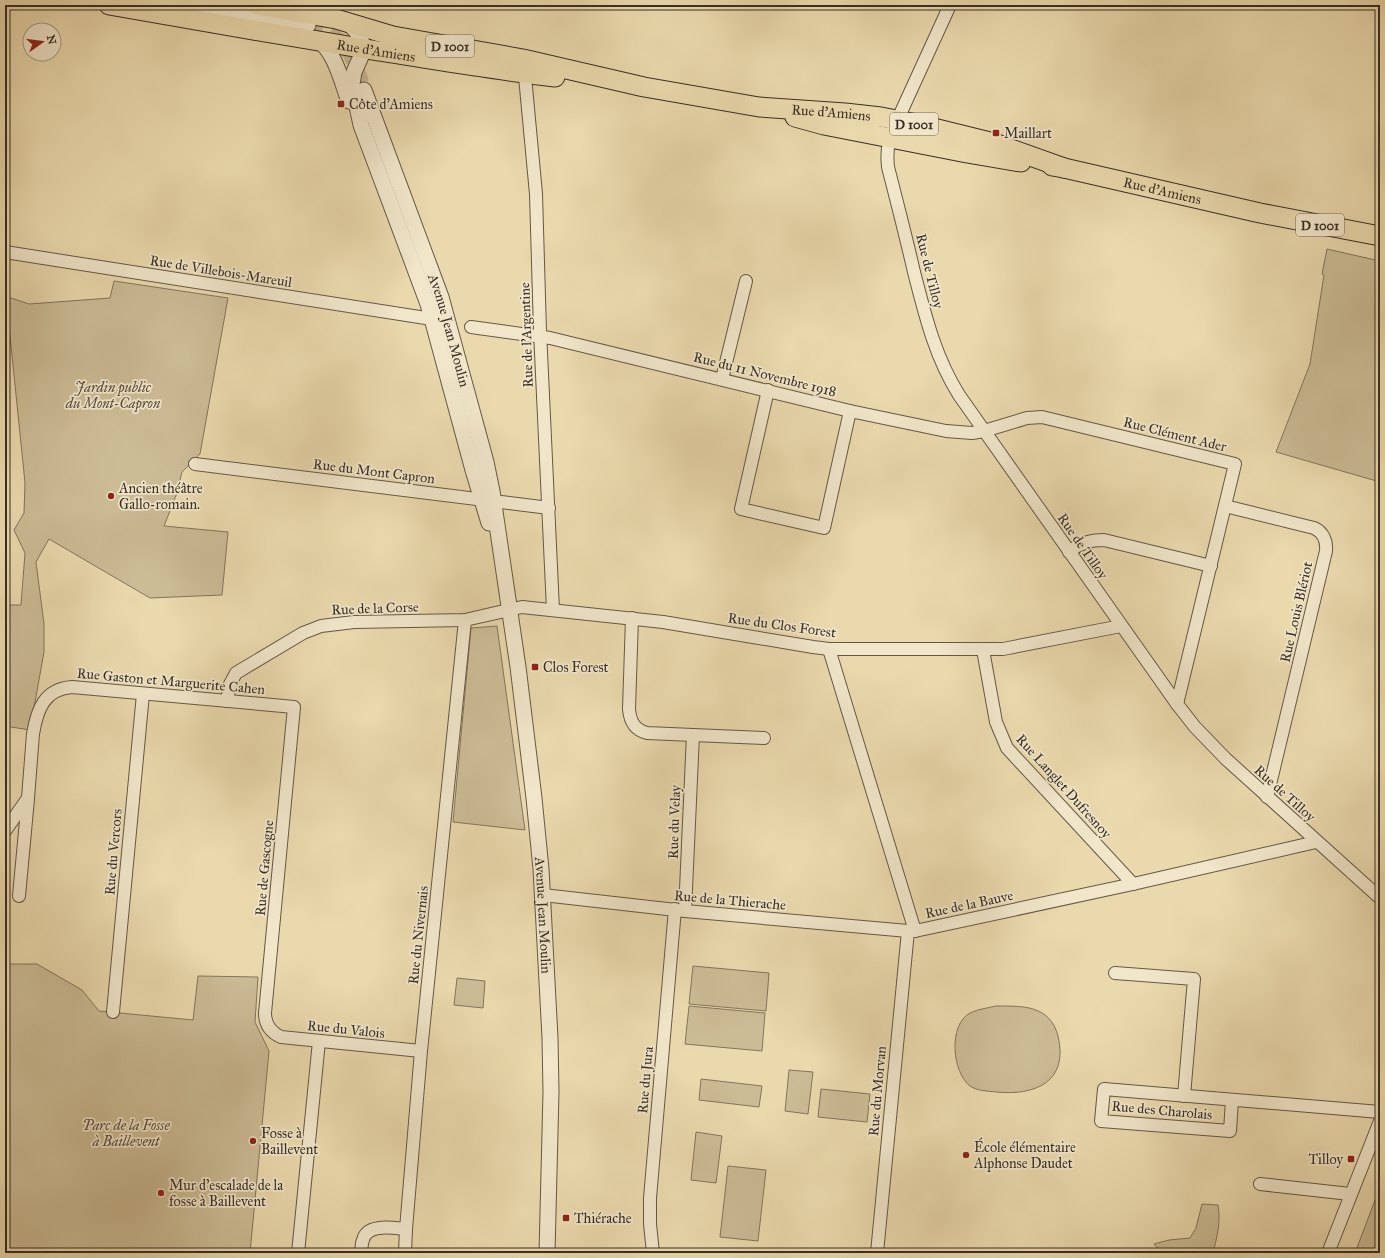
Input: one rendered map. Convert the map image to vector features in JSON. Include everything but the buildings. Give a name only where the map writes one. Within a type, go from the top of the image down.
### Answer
[{"type":"main road","name":"Rue d'Amiens","points":[[109,5],[325,48],[362,53],[524,67]]},
{"type":"main road","name":"Rue d'Amiens","points":[[257,5],[316,15],[393,36],[524,67],[759,106],[822,111],[897,120],[994,144],[1064,168]]},
{"type":"main road","name":"Rue d'Amiens","points":[[759,106],[813,122],[889,138],[981,156],[1064,168],[1260,213],[1380,236]]},
{"type":"main road","name":"Rue d'Amiens","points":[[1260,213],[1333,238],[1380,249]]},
{"type":"street","points":[[189,5],[308,25]]},
{"type":"street","name":"Rue de Tilloy","points":[[950,5],[889,138],[887,147],[888,167],[932,338],[940,360],[953,386],[984,431],[1177,704],[1216,749],[1316,842],[1380,898]]},
{"type":"street","points":[[349,24],[360,36],[362,53]]},
{"type":"street","name":"Avenue Jean Moulin","points":[[325,48],[352,109],[361,125]]},
{"type":"street","name":"Avenue Jean Moulin","points":[[362,53],[354,72],[352,84],[361,125],[432,319],[488,500]]},
{"type":"street","name":"Rue de l'Argentine","points":[[524,67],[536,194],[540,337],[553,610]]},
{"type":"street","name":"Avenue Jean Moulin","points":[[364,90],[441,297],[486,462],[488,500],[495,544],[504,580],[509,610],[534,798],[543,895],[551,1092],[546,1253]]},
{"type":"street","name":"Rue de Villebois-Mareuil","points":[[5,252],[432,319]]},
{"type":"street","points":[[722,379],[746,281]]},
{"type":"street","points":[[471,327],[540,337]]},
{"type":"street","name":"Rue du 11 Novembre 1918","points":[[540,337],[722,379],[850,411],[946,431],[972,433],[984,431]]},
{"type":"street","points":[[768,390],[741,509],[824,528],[850,411]]},
{"type":"street","name":"Rue Clément Ader","points":[[984,431],[1027,418],[1042,417],[1235,464],[1177,704]]},
{"type":"street","name":"Rue du Mont Capron","points":[[195,464],[549,508]]},
{"type":"street","name":"Rue Louis Blériot","points":[[1225,506],[1314,528],[1323,536],[1326,547],[1267,797]]},
{"type":"street","points":[[1069,552],[1082,543],[1104,540],[1210,566]]},
{"type":"street","name":"Rue du Clos Forest","points":[[509,610],[522,607],[674,623],[829,649],[1003,649],[1021,647],[1121,626]]},
{"type":"street","name":"Rue de la Corse","points":[[227,701],[232,677],[236,673],[303,633],[321,626],[354,622],[465,620],[509,610]]},
{"type":"street","points":[[632,618],[629,709],[632,722],[641,731],[648,733],[764,738]]},
{"type":"street","name":"Rue du Nivernais","points":[[405,1253],[421,1051],[465,620]]},
{"type":"street","name":"Rue de la Bauve","points":[[829,649],[911,931],[1133,884],[1316,842]]},
{"type":"street","name":"Rue Langlet Dufresnoy","points":[[983,650],[996,722],[1007,748],[1133,884]]},
{"type":"street","name":"Rue Gaston et Marguerite Cahen","points":[[5,831],[28,798],[35,724],[40,706],[44,701],[62,690],[72,687],[294,707]]},
{"type":"street","name":"Rue du Vercors","points":[[113,1012],[143,694]]},
{"type":"street","name":"Rue de Gascogne","points":[[270,1030],[266,1022],[265,1013],[294,707]]},
{"type":"street","name":"Rue du Velay","points":[[680,910],[693,735]]},
{"type":"street","points":[[19,896],[28,798]]},
{"type":"street","name":"Rue de la Thierache","points":[[543,895],[680,910],[911,931]]},
{"type":"street","name":"Rue du Jura","points":[[653,1253],[650,1224],[650,1198],[680,910]]},
{"type":"street","name":"Rue du Morvan","points":[[877,1253],[911,931]]},
{"type":"street","name":"Rue des Charolais","points":[[1115,973],[1194,979],[1184,1096]]},
{"type":"street","name":"Rue du Valois","points":[[270,1030],[281,1037],[421,1051]]},
{"type":"street","points":[[298,1253],[319,1041]]},
{"type":"street","name":"Rue des Charolais","points":[[1232,1100],[1230,1131],[1102,1121],[1104,1089],[1380,1112]]},
{"type":"street","points":[[1328,1253],[1377,1127],[1380,1112]]},
{"type":"street","points":[[1260,1184],[1350,1194]]},
{"type":"street","points":[[361,1253],[362,1240],[373,1229],[406,1229]]},
{"type":"green space","points":[[1327,249],[1380,261],[1380,482],[1276,452],[1310,364],[1324,275],[1322,274]]},
{"type":"green space","name":"Jardin public du Mont-Capron","points":[[114,281],[228,298],[200,454],[182,472],[177,493],[164,526],[228,532],[222,595],[150,598],[49,539],[36,562],[44,624],[44,652],[30,730],[5,726],[5,605],[21,605],[25,553],[14,530],[24,513],[25,483],[9,326],[8,297],[29,304],[110,298]]},
{"type":"green space","points":[[497,626],[525,830],[453,822],[471,628]]},
{"type":"green space","name":"Parc de la Fosse à Baillevent","points":[[5,964],[37,964],[82,990],[99,1011],[193,1020],[198,976],[258,977],[255,1022],[269,1051],[250,1253],[5,1253]]},
{"type":"green space","points":[[693,966],[769,973],[766,1011],[689,1004]]},
{"type":"green space","points":[[457,978],[485,981],[483,1008],[454,1005]]},
{"type":"green space","points":[[689,1006],[765,1013],[762,1051],[685,1044]]},
{"type":"green space","points":[[996,1006],[1016,1006],[1034,1009],[1049,1018],[1058,1036],[1060,1052],[1058,1065],[1054,1075],[1046,1083],[1036,1088],[1010,1093],[976,1089],[970,1086],[964,1079],[956,1060],[955,1049],[958,1028],[963,1019],[970,1013]]},
{"type":"green space","points":[[789,1070],[813,1072],[808,1114],[785,1111]]},
{"type":"green space","points":[[701,1079],[762,1086],[759,1107],[699,1100]]},
{"type":"green space","points":[[821,1089],[870,1094],[867,1122],[818,1117]]},
{"type":"green space","points":[[696,1132],[722,1136],[716,1183],[691,1180]]},
{"type":"green space","points":[[728,1166],[766,1170],[758,1241],[720,1237]]},
{"type":"green space","points":[[1380,1187],[1380,1253],[1355,1253]]},
{"type":"green space","points":[[1202,1204],[1218,1205],[1219,1223],[1213,1253],[1162,1253],[1154,1244],[1169,1240],[1190,1238],[1196,1228]]},
{"type":"tunnel","points":[[308,25],[332,34],[340,40],[356,66],[364,90]]},
{"type":"place","name":"Côte d'Amiens","points":[[341,104]]},
{"type":"place","name":"Maillart","points":[[996,133]]},
{"type":"place","name":"Ancien théâtre Gallo-romain.","points":[[111,496]]},
{"type":"place","name":"Clos Forest","points":[[535,667]]},
{"type":"place","name":"Fosse à Baillevent","points":[[253,1141]]},
{"type":"place","name":"École élémentaire Alphonse Daudet","points":[[966,1155]]},
{"type":"place","name":"Tilloy","points":[[1351,1159]]},
{"type":"place","name":"Mur d'escalade de la fosse à Baillevent","points":[[161,1193]]},
{"type":"place","name":"Thiérache","points":[[566,1218]]}]
